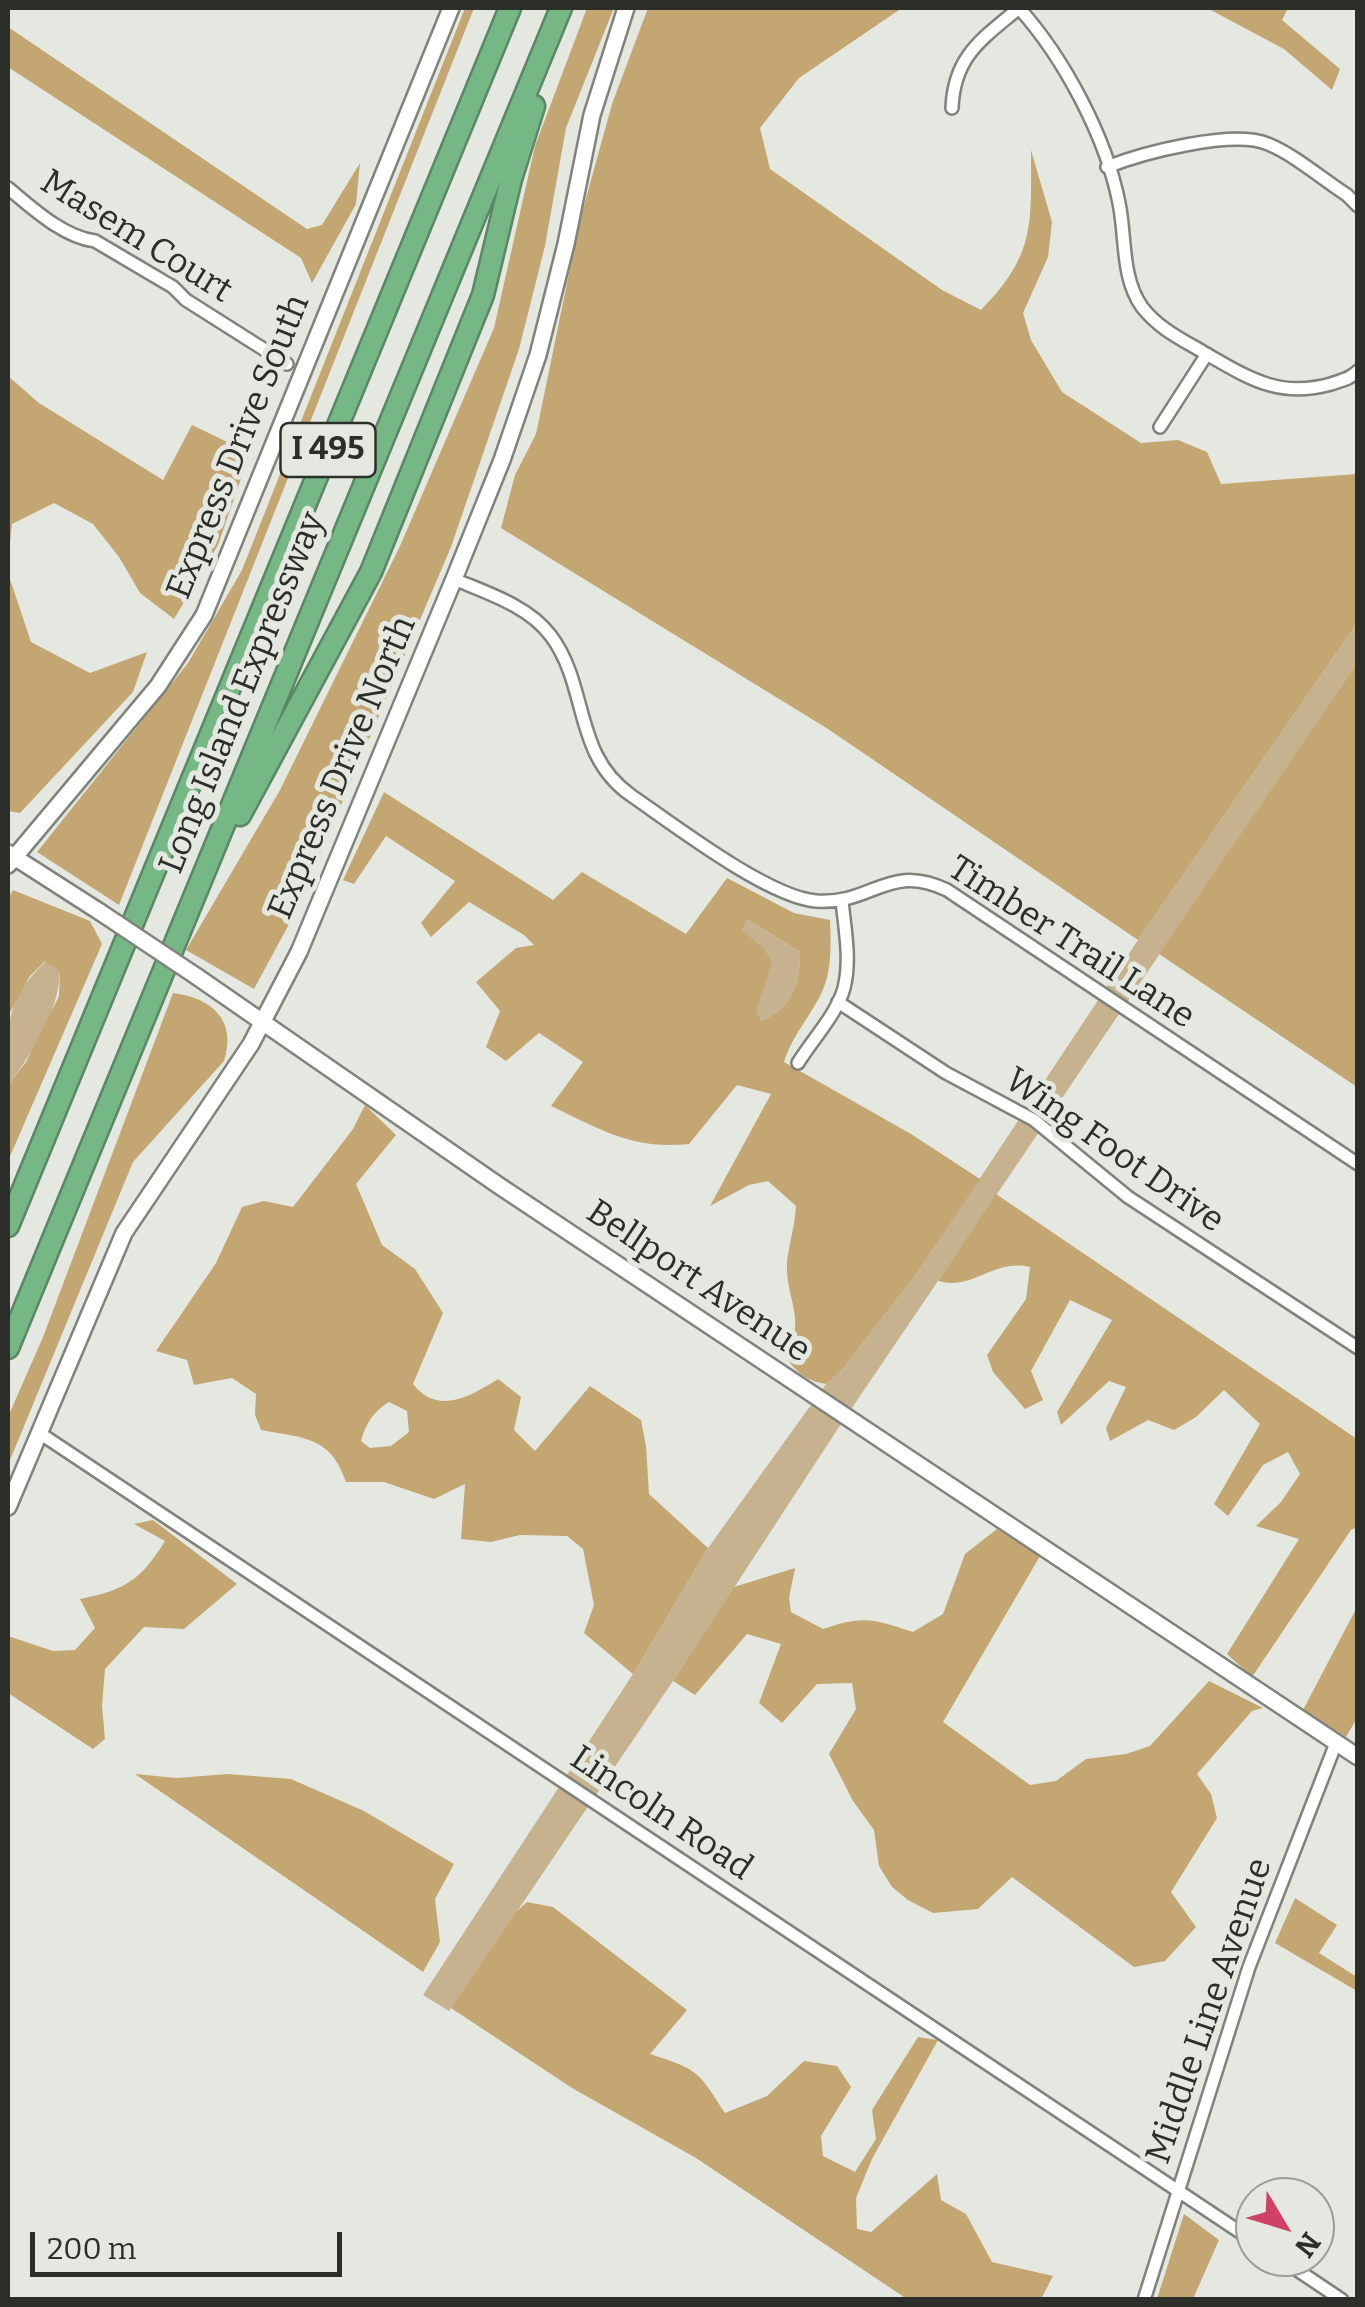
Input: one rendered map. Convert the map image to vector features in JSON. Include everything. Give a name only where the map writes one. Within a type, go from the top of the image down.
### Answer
[{"type":"highway","name":"Long Island Expressway","points":[[8,1226],[510,8]]},
{"type":"highway","name":"Long Island Expressway","points":[[8,1348],[557,17]]},
{"type":"highway","points":[[213,849],[240,814],[359,595],[393,518],[484,295],[520,146],[548,66],[557,17]]},
{"type":"main road","name":"Express Drive South","points":[[10,858],[158,686],[204,615],[450,8]]},
{"type":"main road","name":"Express Drive North","points":[[8,1506],[124,1233],[263,1022],[315,916],[502,460],[538,354],[566,244],[592,115],[626,8]]},
{"type":"main road","name":"Bellport Avenue","points":[[10,858],[100,912],[498,1185],[1358,1756]]},
{"type":"street","points":[[952,108],[953,81],[968,55],[1019,8],[1044,35],[1088,112],[1118,200],[1130,280],[1141,306],[1166,331],[1258,384],[1305,391],[1350,378],[1358,370]]},
{"type":"street","points":[[1107,167],[1132,157],[1236,137],[1268,144],[1358,206]]},
{"type":"street","name":"Masem Court","points":[[8,188],[23,203],[82,240],[95,241],[174,287],[186,300],[287,364]]},
{"type":"street","points":[[1160,427],[1207,354]]},
{"type":"street","name":"Timber Trail Lane","points":[[454,579],[537,620],[553,638],[570,676],[592,749],[605,774],[628,794],[769,887],[795,898],[842,901],[908,878],[926,880],[947,890],[1358,1164]]},
{"type":"street","points":[[798,1062],[844,989],[848,955],[842,901]]},
{"type":"street","name":"Wing Foot Drive","points":[[838,1002],[946,1073],[1034,1120],[1128,1197],[1358,1348]]},
{"type":"street","name":"Lincoln Road","points":[[38,1432],[1235,2229]]},
{"type":"street","name":"Middle Line Avenue","points":[[1144,2300],[1249,1967],[1336,1742]]},
{"type":"street","points":[[1308,2277],[1342,2300]]},
{"type":"shaded area","points":[[465,8],[474,8],[119,905],[37,852],[188,663],[242,570]]},
{"type":"shaded area","points":[[587,8],[614,8],[566,128],[545,246],[519,349],[451,547],[294,915],[254,989],[186,950],[280,790],[400,546],[494,328],[535,146]]},
{"type":"shaded area","points":[[648,8],[902,8],[799,78],[760,128],[770,169],[942,290],[981,310],[1012,272],[1027,237],[1031,150],[1052,222],[1048,257],[1023,313],[1031,340],[1062,392],[1141,443],[1178,440],[1207,452],[1221,484],[1357,474],[1357,623],[1138,940],[828,729],[501,528],[515,475],[536,434],[580,220],[612,104]]},
{"type":"shaded area","points":[[1207,8],[1288,8],[1282,20],[1340,69],[1332,90],[1284,49]]},
{"type":"shaded area","points":[[8,27],[307,229],[322,225],[360,163],[356,204],[312,283],[301,258],[8,67]]},
{"type":"shaded area","points":[[8,376],[39,403],[163,480],[192,425],[250,453],[218,545],[174,619],[140,593],[93,524],[54,503],[12,524],[8,562]]},
{"type":"shaded area","points":[[8,573],[31,642],[90,673],[147,652],[133,692],[20,813],[8,811]]},
{"type":"shaded area","points":[[1357,623],[1357,663],[839,1427],[480,1966],[449,2011],[423,1995],[633,1674],[708,1548],[826,1384],[841,1371],[917,1273],[1138,940]]},
{"type":"shaded area","points":[[1357,663],[1357,1087],[1159,954]]},
{"type":"shaded area","points":[[384,792],[553,900],[582,872],[686,934],[727,878],[794,913],[830,920],[828,975],[784,1062],[911,1134],[980,1179],[917,1273],[841,1371],[826,1384],[807,1378],[785,1356],[795,1331],[787,1262],[796,1206],[768,1181],[749,1185],[710,1206],[771,1094],[737,1085],[689,1144],[633,1141],[551,1106],[583,1062],[539,1033],[506,1061],[486,1047],[500,1011],[476,982],[516,948],[534,945],[469,902],[431,937],[421,923],[455,881],[386,836],[354,884],[343,880]],"holes":[[[747,919],[800,952],[792,994],[781,1009],[761,1021],[756,1011],[772,962],[764,949],[742,930]]]},
{"type":"shaded area","points":[[13,890],[90,921],[102,944],[8,1161],[8,1085],[26,1062],[59,996],[60,972],[45,961],[30,976],[8,1016],[8,898]]},
{"type":"shaded area","points":[[747,919],[800,952],[792,994],[781,1009],[761,1021],[755,1012],[742,929]]},
{"type":"shaded area","points":[[46,961],[60,972],[55,1002],[35,1046],[8,1085],[10,1018],[22,990]]},
{"type":"shaded area","points":[[173,993],[200,1000],[218,1014],[227,1034],[224,1061],[133,1162],[8,1465],[8,1417],[43,1337]]},
{"type":"shaded area","points":[[365,1105],[396,1135],[356,1184],[382,1245],[415,1269],[443,1313],[413,1384],[423,1394],[444,1401],[466,1396],[498,1379],[521,1397],[514,1430],[535,1451],[590,1386],[641,1420],[649,1494],[708,1548],[633,1674],[584,1633],[594,1605],[583,1549],[567,1536],[520,1535],[491,1542],[461,1539],[465,1484],[434,1499],[384,1482],[346,1482],[324,1447],[261,1430],[255,1415],[256,1394],[232,1378],[194,1385],[187,1360],[156,1351],[216,1263],[242,1207],[264,1201],[293,1207],[353,1129]],"holes":[[[389,1402],[407,1411],[409,1432],[391,1446],[370,1448],[361,1441],[371,1418]]]},
{"type":"shaded area","points":[[996,1194],[1357,1439],[1357,1527],[1351,1530],[1252,1677],[1227,1654],[1299,1539],[1256,1526],[1281,1502],[1300,1474],[1288,1452],[1263,1465],[1228,1516],[1214,1504],[1260,1424],[1224,1390],[1196,1417],[1174,1430],[1148,1420],[1110,1441],[1106,1428],[1126,1387],[1109,1381],[1061,1425],[1057,1412],[1112,1320],[1070,1300],[1031,1371],[1043,1400],[1025,1409],[993,1372],[987,1355],[1026,1299],[1030,1267],[1005,1267],[962,1282],[938,1281]]},
{"type":"shaded area","points":[[153,1520],[237,1584],[184,1629],[144,1627],[105,1669],[105,1739],[93,1749],[8,1693],[8,1636],[53,1651],[75,1650],[95,1628],[80,1599],[120,1587],[148,1565],[165,1541],[134,1524]]},
{"type":"shaded area","points":[[997,1529],[1040,1556],[943,1722],[1030,1785],[1056,1781],[1086,1759],[1126,1754],[1150,1746],[1209,1681],[1263,1708],[1252,1711],[1197,1774],[1211,1794],[1217,1818],[1171,1892],[1196,1927],[1165,1961],[1134,1967],[1012,1877],[978,1909],[933,1913],[892,1887],[879,1866],[874,1830],[853,1801],[829,1754],[856,1709],[852,1683],[817,1684],[782,1723],[759,1703],[781,1644],[747,1634],[695,1695],[673,1681],[734,1587],[795,1568],[789,1598],[791,1612],[823,1629],[868,1620],[913,1632],[943,1614],[965,1554]]},
{"type":"shaded area","points":[[1357,1607],[1357,1718],[1346,1737],[1303,1710]]},
{"type":"shaded area","points":[[135,1774],[291,1779],[364,1811],[454,1864],[435,1899],[440,1942],[423,1972]]},
{"type":"shaded area","points":[[1295,1898],[1337,1925],[1319,1953],[1357,1977],[1357,1991],[1275,1943]]},
{"type":"shaded area","points":[[527,1902],[553,1907],[687,2010],[650,2054],[695,2073],[725,2113],[767,2096],[804,2061],[837,2066],[851,2087],[821,2136],[823,2156],[855,2172],[876,2139],[872,2110],[918,2037],[938,2040],[872,2159],[856,2198],[857,2229],[871,2232],[937,2174],[941,2200],[966,2214],[992,2262],[1053,2276],[1041,2299],[907,2299],[696,2158],[572,2088],[451,2008]]},
{"type":"shaded area","points":[[1184,2214],[1219,2240],[1193,2299],[1157,2299]]}]
